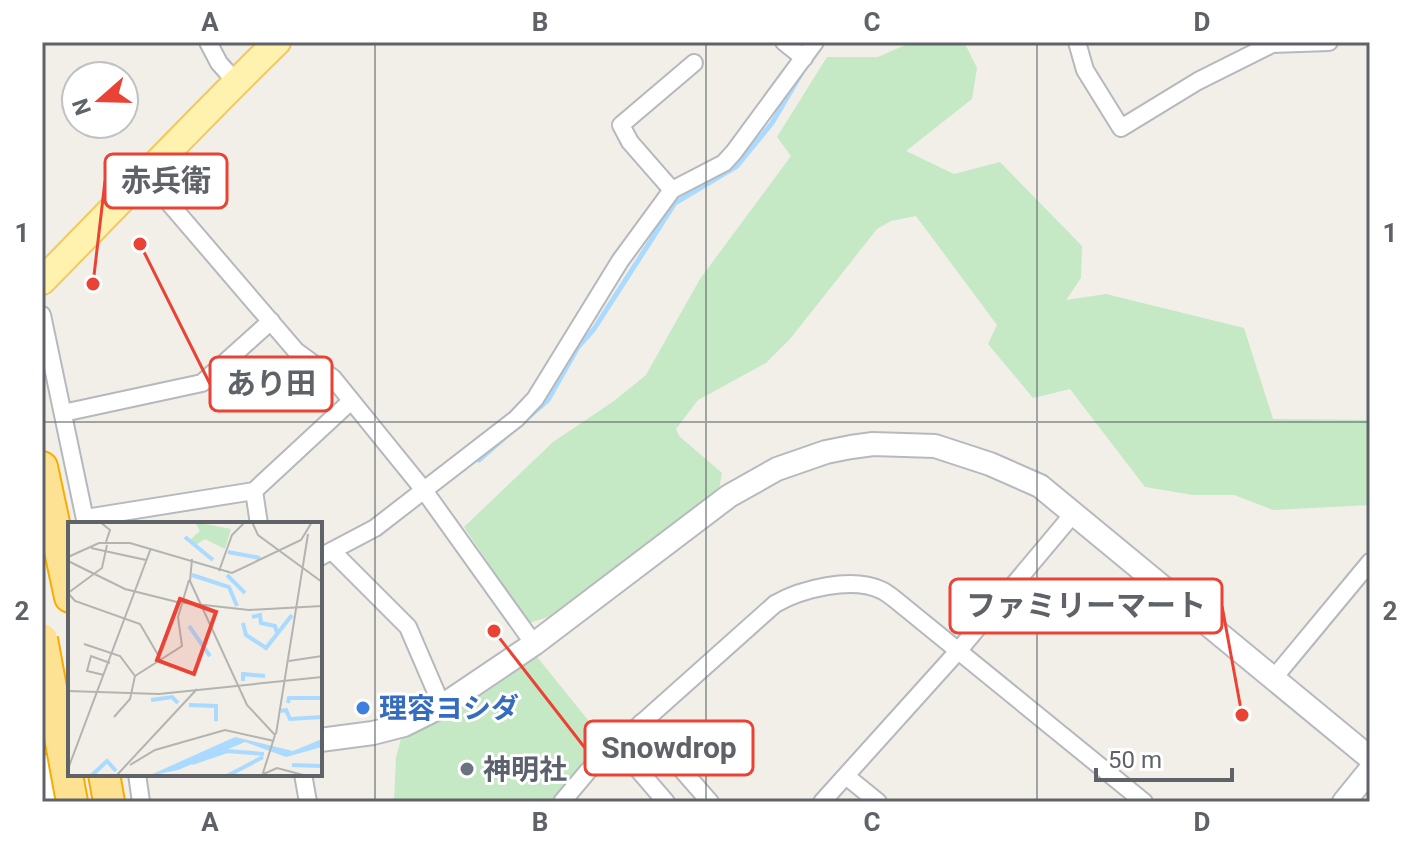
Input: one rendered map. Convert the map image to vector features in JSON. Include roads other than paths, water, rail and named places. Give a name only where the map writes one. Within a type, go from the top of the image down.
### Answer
[{"type":"highway","points":[[42,467],[68,588]]},
{"type":"highway","points":[[42,639],[72,802]]},
{"type":"highway","points":[[104,776],[109,802]]},
{"type":"main road","points":[[42,281],[277,42]]},
{"type":"street","points":[[208,42],[219,63],[236,82]]},
{"type":"street","points":[[784,42],[804,58]]},
{"type":"street","points":[[442,706],[408,627],[326,554],[375,528],[516,419],[535,399],[620,261],[672,190],[724,163],[815,42]]},
{"type":"street","points":[[1077,42],[1085,70],[1121,128],[1198,81],[1272,44],[1329,42]]},
{"type":"street","points":[[672,190],[630,142],[621,125],[694,63]]},
{"type":"street","points":[[146,176],[296,351],[333,378],[423,489],[534,644]]},
{"type":"street","points":[[42,315],[86,521],[254,491],[351,401]]},
{"type":"street","points":[[63,413],[202,383],[271,321]]},
{"type":"street","points":[[322,740],[404,725],[442,706],[534,644],[729,496],[777,469],[826,452],[873,444],[935,446],[976,459],[1040,486],[1370,758]]},
{"type":"street","points":[[254,491],[259,522]]},
{"type":"street","points":[[822,802],[959,650],[1073,514]]},
{"type":"street","points":[[1273,679],[1370,562]]},
{"type":"street","points":[[562,802],[588,771],[775,604],[794,594],[830,586],[855,585],[879,589],[959,650],[1144,802]]},
{"type":"street","points":[[641,723],[710,802]]},
{"type":"street","points":[[617,745],[666,802]]},
{"type":"street","points":[[48,802],[43,768],[68,768]]},
{"type":"street","points":[[1344,802],[1370,770]]},
{"type":"street","points":[[137,776],[141,802]]},
{"type":"street","points":[[303,776],[308,802]]},
{"type":"street","points":[[846,776],[878,802]]},
{"type":"waterway","points":[[479,460],[548,400],[578,347],[594,329],[675,203],[737,166],[772,123],[801,74]]},
{"type":"place","name":"あり田","points":[[140,244]]},
{"type":"place","name":"赤兵衛","points":[[93,284]]},
{"type":"place","name":"Snowdrop","points":[[494,631]]},
{"type":"place","name":"理容ヨシダ","points":[[363,708]]},
{"type":"place","name":"ファミリーマート","points":[[1242,715]]},
{"type":"place","name":"神明社","points":[[467,769]]}]
